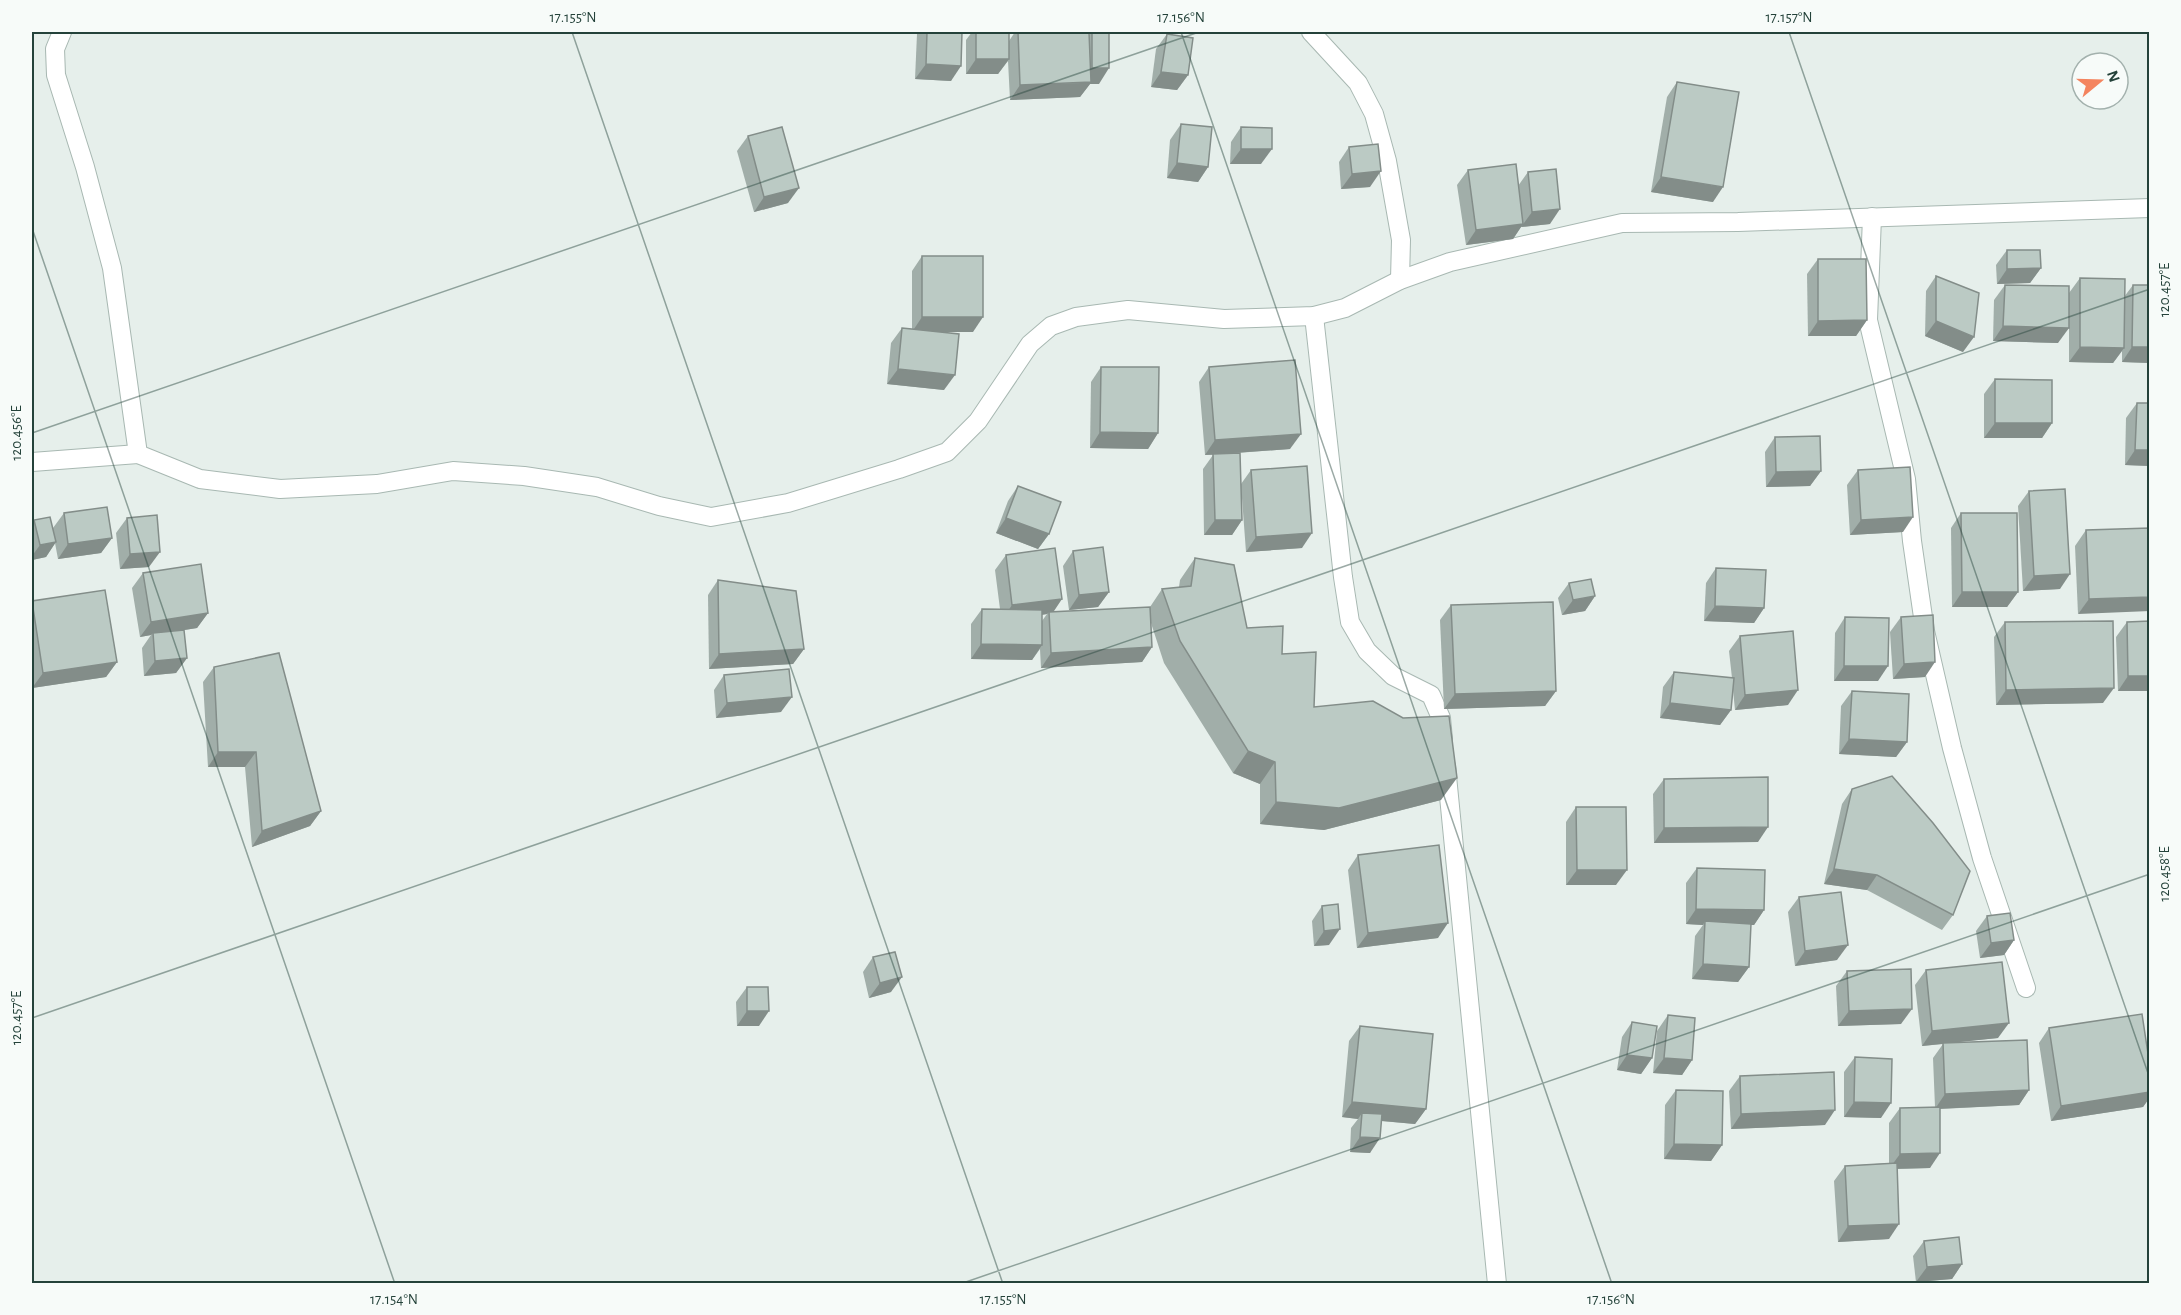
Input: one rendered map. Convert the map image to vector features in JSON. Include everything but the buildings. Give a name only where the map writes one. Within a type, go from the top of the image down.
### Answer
[{"type":"street","points":[[62,32],[55,49],[56,75],[85,167],[112,268],[138,454]]},
{"type":"street","points":[[1311,32],[1358,83],[1374,114],[1387,161],[1401,240],[1400,280]]},
{"type":"street","points":[[32,462],[138,454],[200,479],[280,489],[377,484],[453,471],[524,476],[597,487],[659,506],[711,517],[788,503],[947,452],[978,421],[1030,344],[1051,326],[1076,317],[1128,310],[1224,319],[1314,316],[1345,308],[1400,280],[1450,262],[1622,223],[1738,222],[2150,208]]},
{"type":"street","points":[[1872,217],[1868,320],[1906,479],[1925,631],[1952,748],[1982,858],[2026,988]]},
{"type":"street","points":[[1314,316],[1350,622],[1367,651],[1393,676],[1431,695],[1441,718],[1497,1284]]}]
